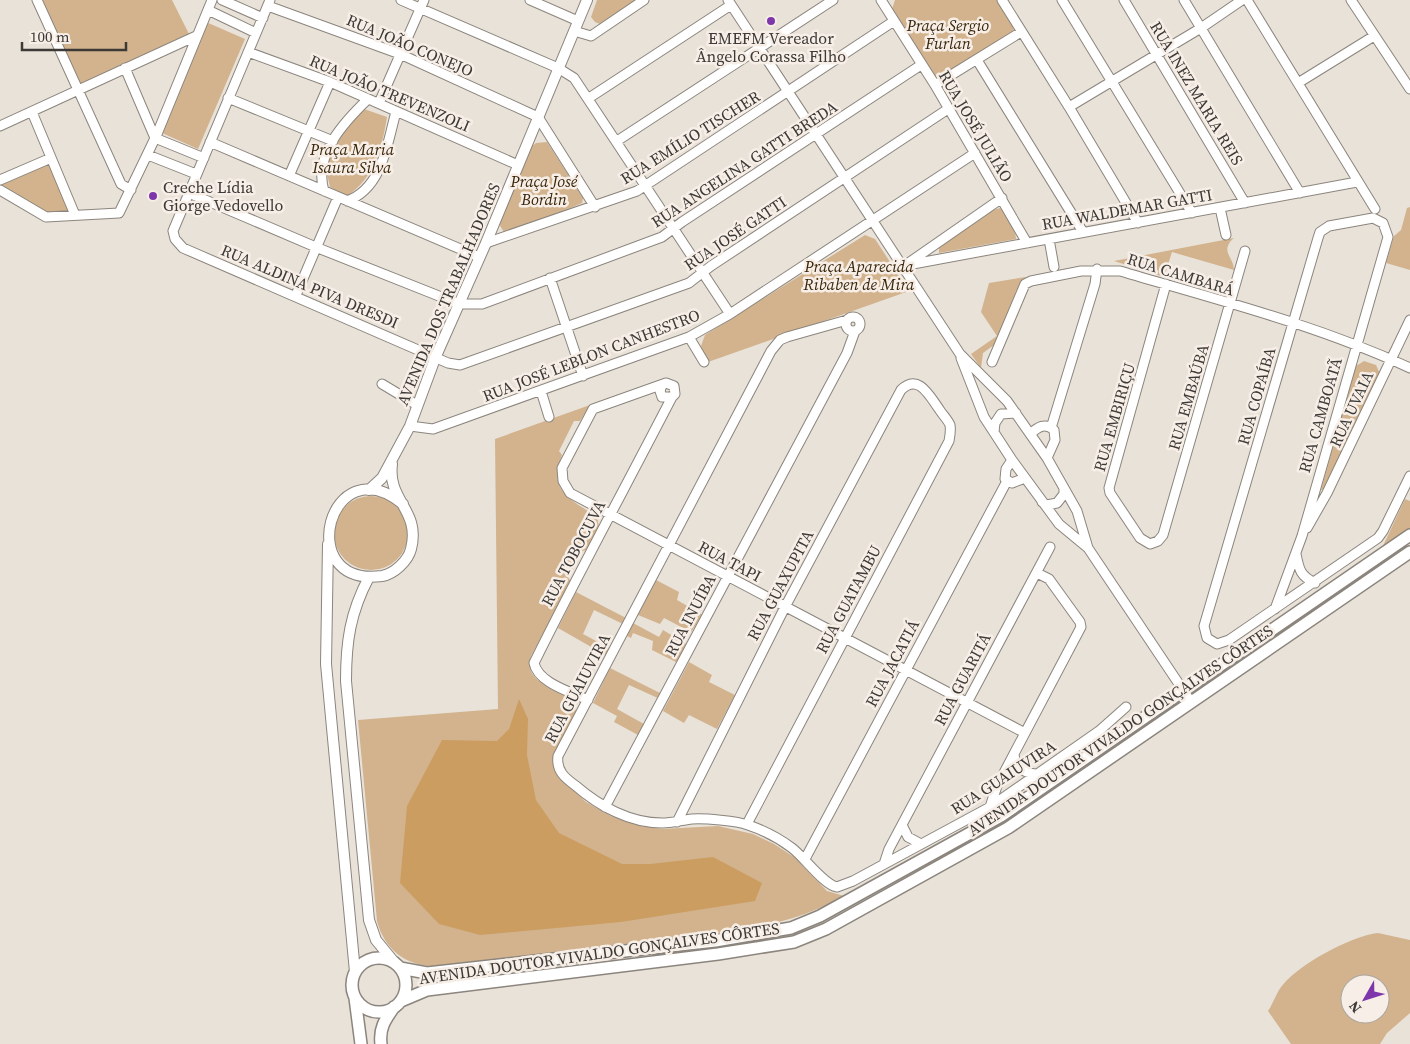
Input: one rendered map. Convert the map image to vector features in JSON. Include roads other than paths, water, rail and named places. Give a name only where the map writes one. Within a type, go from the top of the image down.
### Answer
[{"type":"main road","name":"AVENIDA DOUTOR VIVALDO GONÇALVES CÔRTES","points":[[397,965],[427,973],[715,941],[790,928],[820,916],[970,835],[1410,535]]},
{"type":"main road","name":"AVENIDA DOUTOR VIVALDO GONÇALVES CÔRTES","points":[[397,1004],[427,990],[718,954],[794,942],[826,929],[977,847],[1410,552]]},
{"type":"main road","points":[[361,1044],[355,998],[352,989],[355,972],[368,960],[376,957],[397,965],[406,984],[397,1004],[383,1022],[380,1044]]},
{"type":"main road","points":[[355,998],[368,1010],[377,1012],[397,1004]]},
{"type":"street","points":[[37,0],[122,184],[131,190]]},
{"type":"street","points":[[0,190],[46,217],[118,213],[148,155],[212,0]]},
{"type":"street","points":[[222,0],[263,18]]},
{"type":"street","points":[[401,0],[422,4],[558,68],[574,78],[618,141],[673,229],[730,314]]},
{"type":"street","points":[[530,0],[591,36],[644,0]]},
{"type":"street","name":"AVENIDA DOS TRABALHADORES","points":[[369,490],[382,478],[410,426],[436,356],[486,243],[587,0]]},
{"type":"street","points":[[618,141],[833,0]]},
{"type":"street","points":[[1002,0],[1138,223]]},
{"type":"street","points":[[1062,0],[1192,213]]},
{"type":"street","name":"RUA INEZ MARIA REIS","points":[[1124,0],[1245,203]]},
{"type":"street","points":[[1184,0],[1300,193]]},
{"type":"street","points":[[1069,107],[1201,28],[1242,0]]},
{"type":"street","points":[[1247,0],[1374,209]]},
{"type":"street","points":[[1351,0],[1410,88]]},
{"type":"street","name":"RUA JOSÉ JULIÃO","points":[[884,1],[894,21],[1002,198],[1027,243]]},
{"type":"street","points":[[589,98],[730,2],[960,354],[1016,412],[1047,458],[1077,510],[1088,548]]},
{"type":"street","points":[[269,3],[188,193],[318,248],[459,304]]},
{"type":"street","name":"RUA JOÃO CONEJO","points":[[269,3],[400,54],[538,117]]},
{"type":"street","points":[[379,102],[422,4]]},
{"type":"street","points":[[208,10],[256,33]]},
{"type":"street","name":"RUA EMÍLIO TISCHER","points":[[486,243],[637,191],[894,21]]},
{"type":"street","points":[[934,86],[1021,32]]},
{"type":"street","points":[[0,126],[196,36]]},
{"type":"street","points":[[1298,83],[1374,36]]},
{"type":"street","name":"RUA JOÃO TREVENZOLI","points":[[248,52],[379,102],[396,112],[518,165]]},
{"type":"street","points":[[977,60],[1083,232]]},
{"type":"street","name":"RUA ANGELINA GATTI BREDA","points":[[459,304],[482,304],[662,237],[921,65]]},
{"type":"street","points":[[125,68],[155,138],[204,158]]},
{"type":"street","points":[[289,176],[330,82]]},
{"type":"street","points":[[228,98],[333,141]]},
{"type":"street","points":[[324,191],[321,181],[323,167],[333,141],[344,122],[368,99]]},
{"type":"street","name":"RUA JOSÉ GATTI","points":[[436,356],[460,365],[689,283],[948,109]]},
{"type":"street","points":[[32,112],[75,215]]},
{"type":"street","points":[[342,199],[357,197],[366,189],[388,147],[396,112]]},
{"type":"street","points":[[538,117],[595,206]]},
{"type":"street","points":[[210,142],[479,257]]},
{"type":"street","name":"RUA JOSÉ LEBLON CANHESTRO","points":[[410,426],[433,429],[541,392],[689,337],[730,314],[975,153]]},
{"type":"street","points":[[148,155],[196,174]]},
{"type":"street","points":[[0,180],[51,158]]},
{"type":"street","name":"RUA WALDEMAR GATTI","points":[[902,266],[1357,182]]},
{"type":"street","name":"RUA ALDINA PIVA DRESDI","points":[[188,193],[173,231],[175,239],[183,248],[436,356]]},
{"type":"street","points":[[902,266],[1002,198]]},
{"type":"street","points":[[296,295],[342,199]]},
{"type":"street","points":[[1220,208],[1226,235]]},
{"type":"street","name":"RUA COPAÍBA","points":[[1275,609],[1223,644],[1209,640],[1204,626],[1318,238],[1324,228],[1373,218],[1383,223],[1386,228]]},
{"type":"street","name":"RUA CAMBOATÃ","points":[[1275,609],[1302,536],[1313,489],[1388,237],[1386,228]]},
{"type":"street","points":[[1049,239],[1054,267]]},
{"type":"street","points":[[939,259],[934,256],[934,250],[940,241]]},
{"type":"street","name":"RUA EMBAÚBA","points":[[1150,544],[1158,541],[1163,535],[1245,251]]},
{"type":"street","points":[[1051,428],[1094,284],[1096,269]]},
{"type":"street","name":"RUA CAMBARÁ","points":[[992,362],[1025,284],[1031,281],[1096,269],[1120,270],[1293,322],[1356,344],[1410,368]]},
{"type":"street","points":[[550,278],[582,376]]},
{"type":"street","name":"RUA EMBIRIÇU","points":[[1150,544],[1140,538],[1110,493],[1109,488],[1166,284]]},
{"type":"street","name":"RUA GUAIUVIRA","points":[[856,331],[847,329],[847,320],[786,337],[776,344],[588,700],[557,762],[560,772],[566,779],[605,807],[644,821],[677,822],[693,819],[747,824],[790,846],[805,859],[825,882],[837,887],[990,807],[1099,732],[1126,707]]},
{"type":"street","name":"RUA UVAIA","points":[[1302,536],[1327,493],[1410,320]]},
{"type":"street","name":"RUA INUÍBA","points":[[605,807],[847,353],[856,331]]},
{"type":"street","points":[[689,337],[704,362]]},
{"type":"street","points":[[960,354],[984,417],[1012,460],[1059,524],[1088,548],[1191,702]]},
{"type":"street","points":[[382,384],[417,405]]},
{"type":"street","name":"RUA GUAXUPITA","points":[[677,822],[785,607],[901,390],[906,385],[913,384],[926,389]]},
{"type":"street","name":"RUA TAPI","points":[[672,397],[662,397],[660,391],[662,385],[593,409],[562,468],[563,481],[570,493],[1025,733]]},
{"type":"street","name":"RUA GUATAMBU","points":[[747,824],[951,434],[949,424],[926,389]]},
{"type":"street","points":[[541,392],[549,416]]},
{"type":"street","name":"RUA TOBOCUVA","points":[[588,700],[542,677],[535,669],[534,663],[672,397]]},
{"type":"street","points":[[994,432],[995,423],[1001,414],[1016,412]]},
{"type":"street","points":[[1030,434],[1042,426],[1051,428],[1056,436],[1047,458]]},
{"type":"street","name":"AVENIDA DOS TRABALHADORES","points":[[392,460],[391,480],[394,492],[403,504]]},
{"type":"street","name":"RUA JACATIÁ","points":[[805,859],[1007,481],[1004,474],[1012,460]]},
{"type":"street","points":[[1275,609],[1378,538],[1410,476]]},
{"type":"street","points":[[1007,481],[1014,483],[1025,478]]},
{"type":"street","points":[[1042,502],[1047,505],[1057,503],[1064,494],[1064,487]]},
{"type":"street","points":[[1313,489],[1327,493]]},
{"type":"street","points":[[328,544],[336,560],[351,572],[369,577],[386,575],[400,566],[411,552],[414,536],[412,519],[403,504],[387,494],[369,490],[352,494],[340,502],[332,514],[328,529],[326,664],[355,972]]},
{"type":"street","name":"RUA GUARITÁ","points":[[884,864],[902,825],[966,702],[1050,548]]},
{"type":"street","points":[[1296,553],[1299,571],[1307,579],[1315,583]]},
{"type":"street","points":[[990,807],[997,786],[1081,627],[1080,622],[1049,579],[1037,573]]},
{"type":"street","points":[[369,577],[356,604],[346,644],[346,681],[369,920],[376,940],[397,965]]},
{"type":"street","points":[[1014,755],[1022,771],[1036,774]]},
{"type":"street","points":[[902,825],[908,837],[921,844]]},
{"type":"place","name":"EMEFM Vereador Ângelo Corassa Filho","points":[[771,21]]},
{"type":"place","name":"Creche Lídia Giorge Vedovello","points":[[153,196]]},
{"type":"park label","name":"Praça Sergio Furlan","points":[[948,34]]},
{"type":"park label","name":"Praça Maria Isaura Silva","points":[[352,158]]},
{"type":"park label","name":"Praça José Bordin","points":[[544,190]]},
{"type":"park label","name":"Praça Aparecida Ribaben de Mira","points":[[859,275]]}]
